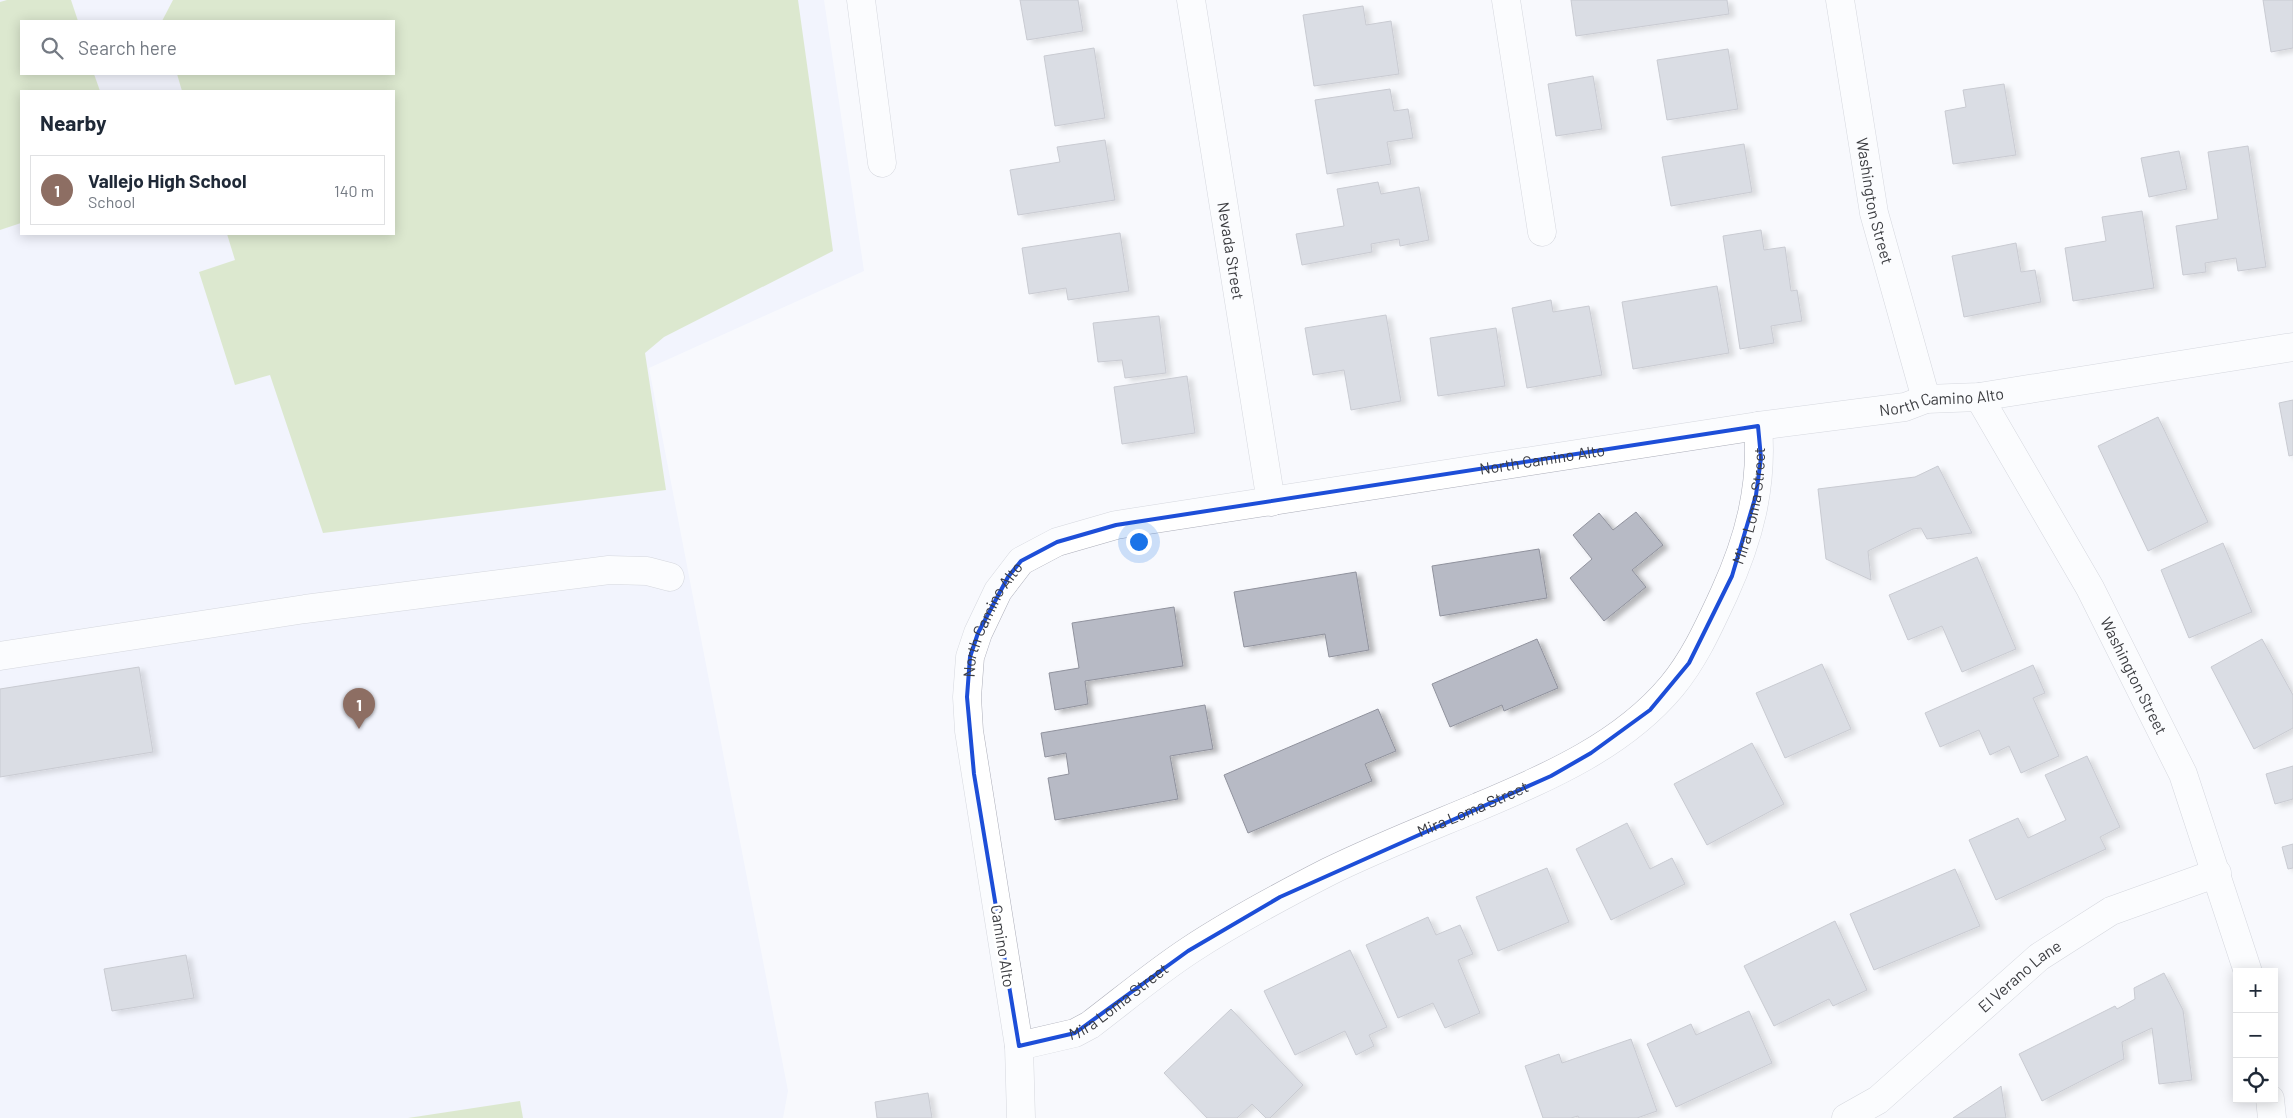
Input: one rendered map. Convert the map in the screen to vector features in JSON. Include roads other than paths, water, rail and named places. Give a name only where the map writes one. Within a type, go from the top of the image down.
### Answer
[{"type":"street","points":[[861,0],[882,163]]},
{"type":"street","name":"Nevada Street","points":[[1191,0],[1271,502]]},
{"type":"street","points":[[1506,0],[1542,232]]},
{"type":"street","name":"Washington Street","points":[[1840,0],[1874,213],[1926,399]]},
{"type":"street","name":"North Camino Alto","points":[[974,774],[967,698],[970,657],[978,633],[998,591],[1022,561],[1057,542],[1116,525],[1758,426],[1905,407],[1926,399],[1979,397],[2293,348]]},
{"type":"street","name":"Washington Street","points":[[1979,397],[2090,588],[2183,774],[2247,968]]},
{"type":"street","name":"Mira Loma Street","points":[[1019,1046],[1082,1029],[1188,951],[1280,897],[1339,868],[1551,776],[1591,754],[1650,710],[1689,663],[1732,576],[1748,530],[1756,495],[1761,458],[1758,426]]},
{"type":"street","points":[[0,656],[305,609],[609,570],[647,571],[670,576]]},
{"type":"street","name":"Camino Alto","points":[[974,774],[1019,1046],[1021,1118]]},
{"type":"street","name":"El Verano Lane","points":[[1846,1118],[1878,1100],[2039,957],[2111,911],[2216,873]]},
{"type":"street","points":[[2270,1103],[2272,1118]]},
{"type":"place","name":"Vallejo High School","points":[[359,729]]}]
